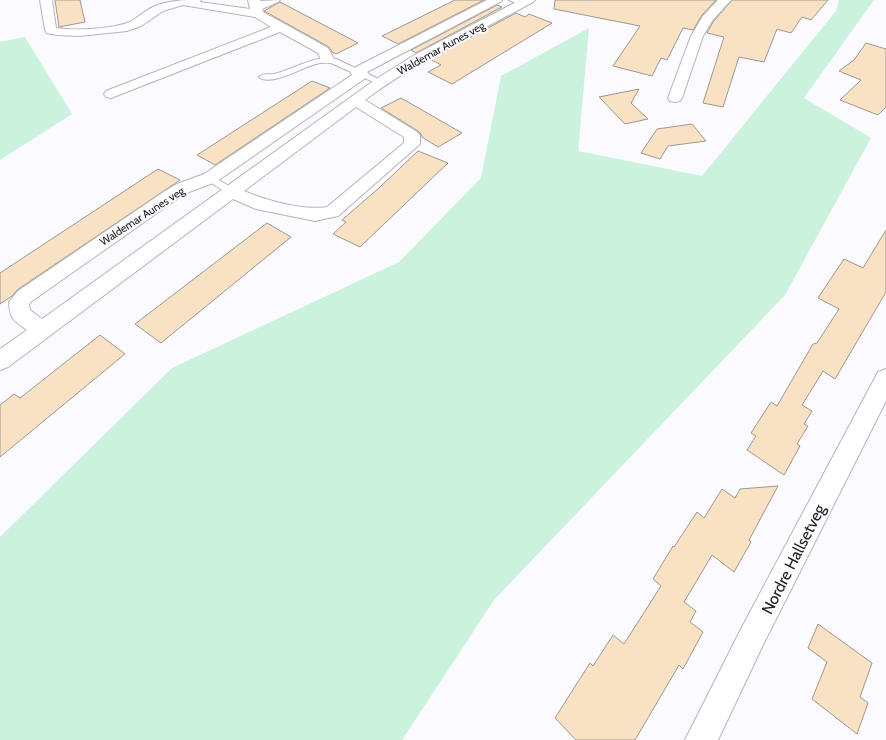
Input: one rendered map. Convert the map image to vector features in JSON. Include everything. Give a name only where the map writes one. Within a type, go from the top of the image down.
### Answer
[{"type":"street","points":[[46,0],[51,30],[60,32],[106,30],[129,26],[142,21],[160,8],[190,1],[188,4],[256,7],[274,0]]},
{"type":"street","points":[[149,0],[152,4],[160,8]]},
{"type":"street","name":"Waldemar Aunes veg","points":[[42,330],[20,314],[19,302],[25,296],[171,195],[183,188],[210,178],[360,73],[496,0]]},
{"type":"street","points":[[675,98],[697,36],[707,19],[725,0]]},
{"type":"street","name":"Waldemar Aunes veg","points":[[0,361],[381,82],[423,56],[521,1]]},
{"type":"street","points":[[256,7],[281,27],[322,51],[327,59]]},
{"type":"street","points":[[111,94],[281,27]]},
{"type":"street","points":[[232,192],[256,203],[316,215],[332,212],[412,144],[412,135],[356,101]]},
{"type":"street","name":"Nordre Hallsetveg","points":[[701,740],[752,637],[886,379]]},
{"type":"lane","points":[[263,77],[269,78],[302,65],[327,59],[381,82]]},
{"type":"lane","points":[[210,178],[232,192]]},
{"type":"green space","points":[[839,0],[874,0],[804,98],[871,138],[785,295],[494,600],[402,740],[0,740],[0,537],[172,368],[399,262],[481,178],[501,76],[589,28],[578,151],[702,176],[836,11]]},
{"type":"green space","points":[[25,37],[72,114],[0,160],[0,42]]},
{"type":"building","points":[[55,0],[80,0],[85,22],[59,27]]},
{"type":"building","points":[[455,0],[484,0],[398,44],[382,36]]},
{"type":"building","points":[[555,0],[716,0],[702,15],[693,30],[683,28],[667,60],[661,58],[652,76],[613,66],[640,26],[554,9]]},
{"type":"building","points":[[732,0],[828,0],[811,20],[802,17],[791,33],[777,29],[764,62],[739,57],[723,107],[703,103],[724,37],[707,33],[713,22]]},
{"type":"building","points":[[280,2],[358,43],[336,54],[332,52],[329,47],[264,11]]},
{"type":"building","points":[[497,5],[502,7],[416,53],[411,50]]},
{"type":"building","points":[[516,13],[525,17],[529,14],[552,23],[452,84],[428,72],[441,65],[430,59]]},
{"type":"building","points":[[866,43],[886,49],[886,107],[878,115],[840,100],[861,80],[839,71],[854,60]]},
{"type":"building","points":[[312,81],[330,88],[215,165],[197,155]]},
{"type":"building","points":[[639,89],[631,103],[648,119],[625,124],[599,97]]},
{"type":"building","points":[[401,98],[462,133],[438,147],[422,137],[418,131],[381,108]]},
{"type":"building","points":[[692,124],[706,141],[668,146],[660,159],[641,153],[657,129]]},
{"type":"building","points":[[418,151],[448,163],[360,247],[333,234],[346,222],[342,220]]},
{"type":"building","points":[[158,169],[180,180],[17,290],[12,296],[0,304],[0,273]]},
{"type":"building","points":[[267,223],[291,237],[161,343],[135,324]]},
{"type":"building","points":[[886,230],[886,292],[835,379],[823,371],[802,405],[812,411],[804,424],[808,426],[797,444],[800,446],[784,475],[747,450],[756,436],[751,433],[771,402],[777,406],[813,344],[817,343],[839,309],[818,298],[844,259],[863,268]]},
{"type":"building","points":[[100,335],[125,354],[0,457],[0,405],[14,394],[20,398]]},
{"type":"building","points":[[778,486],[749,540],[751,542],[734,572],[712,555],[684,602],[696,611],[690,622],[703,632],[683,669],[679,665],[635,740],[576,740],[555,718],[590,663],[593,666],[613,635],[624,644],[661,586],[653,579],[673,546],[674,547],[697,512],[704,518],[722,489],[735,498],[740,489]]},
{"type":"building","points":[[818,624],[872,663],[860,697],[868,703],[857,734],[812,699],[827,662],[808,648]]}]
